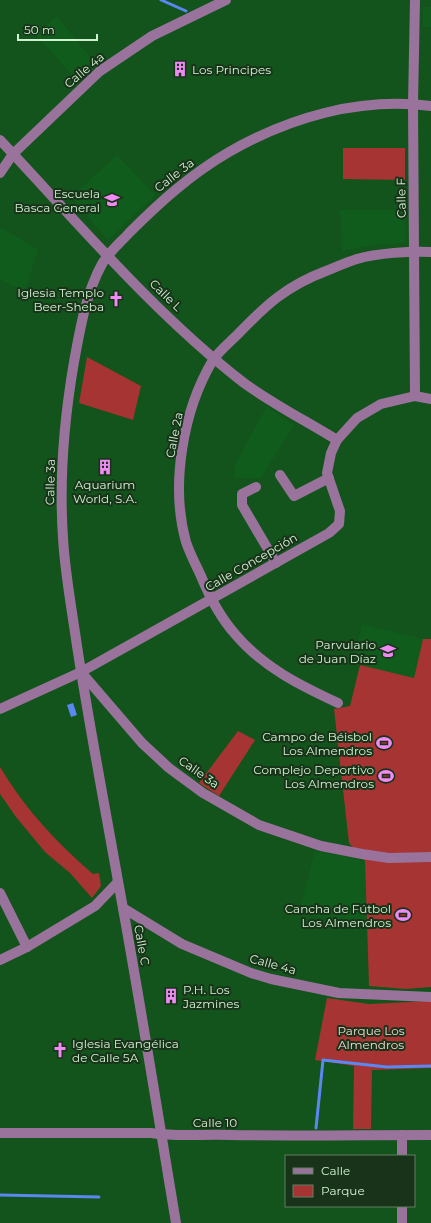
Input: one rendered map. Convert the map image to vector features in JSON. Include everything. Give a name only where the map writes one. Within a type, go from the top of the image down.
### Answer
[{"type":"street","name":"Calle 4a","points":[[0,174],[13,154],[100,71],[152,36],[226,0]]},
{"type":"street","name":"Calle F","points":[[415,0],[413,104],[415,396]]},
{"type":"street","name":"Calle 3a","points":[[431,106],[413,104],[376,104],[333,110],[299,119],[239,146],[211,162],[183,182],[158,204],[108,256],[101,267],[90,295],[79,334],[64,433],[63,536],[67,580],[81,672],[142,743],[169,768],[203,793],[259,825],[321,846],[362,854],[389,858],[431,857]]},
{"type":"street","name":"Calle L","points":[[0,140],[108,256],[214,358],[245,384],[337,440]]},
{"type":"street","name":"Calle 2a","points":[[338,703],[275,672],[265,664],[235,634],[211,601],[186,543],[180,506],[180,469],[189,418],[214,358],[263,308],[284,291],[308,278],[358,258],[415,251],[431,252]]},
{"type":"street","name":"Calle Concepción","points":[[0,709],[81,672],[211,601],[329,533],[339,524],[340,512],[327,473],[330,453],[337,440],[357,418],[381,404],[415,396],[431,399]]},
{"type":"street","points":[[280,475],[294,496],[329,478]]},
{"type":"street","points":[[256,487],[242,494],[242,505],[276,563]]},
{"type":"street","name":"Calle C","points":[[81,672],[123,908],[176,1223]]},
{"type":"street","points":[[0,960],[27,947],[95,906],[118,882]]},
{"type":"street","points":[[0,893],[27,947]]},
{"type":"street","name":"Calle 4a","points":[[123,908],[182,944],[251,973],[271,979],[339,993],[431,997]]},
{"type":"street","name":"Calle 10","points":[[0,1133],[151,1133],[327,1136],[431,1135]]},
{"type":"street","points":[[402,1135],[402,1155]]},
{"type":"street","points":[[402,1207],[402,1223]]},
{"type":"shaded area","points":[[423,7],[431,7],[431,27],[423,27]]},
{"type":"shaded area","points":[[57,16],[96,65],[77,80],[36,35]]},
{"type":"shaded area","name":"Escuela Basca General","points":[[117,155],[155,195],[108,240],[71,197]]},
{"type":"shaded area","points":[[340,210],[405,210],[406,243],[371,245],[342,251]]},
{"type":"shaded area","points":[[0,227],[38,250],[25,292],[0,279]]},
{"type":"shaded area","points":[[267,406],[294,425],[261,478],[234,478],[235,464]]},
{"type":"shaded area","name":"Parvulario de Juan Díaz","points":[[362,624],[423,639],[414,678],[353,664]]},
{"type":"shaded area","points":[[315,851],[365,861],[367,929],[299,912]]},
{"type":"green space","points":[[343,148],[405,148],[405,180],[343,179]]},
{"type":"green space","points":[[87,357],[141,386],[133,420],[79,403]]},
{"type":"green space","name":"Complejo Deportivo Los Almendros","points":[[423,639],[431,639],[431,987],[406,989],[369,986],[365,861],[349,843],[334,709],[350,706],[360,665],[414,678]]},
{"type":"green space","points":[[238,731],[255,740],[219,796],[199,783]]},
{"type":"green space","points":[[0,767],[31,811],[66,850],[93,874],[99,873],[101,886],[92,898],[70,873],[45,852],[16,817],[0,794]]},
{"type":"green space","name":"Parque Los Almendros","points":[[327,998],[369,1004],[431,1001],[431,1068],[372,1070],[371,1129],[353,1129],[354,1066],[315,1060]]},
{"type":"water","points":[[73,703],[77,715],[71,717],[67,705]]},
{"type":"waterway","points":[[161,0],[186,11]]},
{"type":"waterway","points":[[316,1128],[323,1060],[387,1067],[431,1066]]},
{"type":"waterway","points":[[0,1195],[99,1197]]},
{"type":"place","name":"Los Principes","points":[[180,69]]},
{"type":"place","name":"Escuela Basca General","points":[[112,200]]},
{"type":"place","name":"Iglesia Templo Beer-Sheba","points":[[116,299]]},
{"type":"place","name":"Aquarium World, S.A.","points":[[105,467]]},
{"type":"place","name":"Parvulario de Juan Díaz","points":[[388,651]]},
{"type":"place","name":"Campo de Béisbol Los Almendros","points":[[384,743]]},
{"type":"place","name":"Complejo Deportivo Los Almendros","points":[[386,776]]},
{"type":"place","name":"Cancha de Fútbol Los Almendros","points":[[403,915]]},
{"type":"place","name":"P.H. Los Jazmines","points":[[171,996]]},
{"type":"place","name":"Iglesia Evangélica de Calle 5A","points":[[60,1050]]}]
